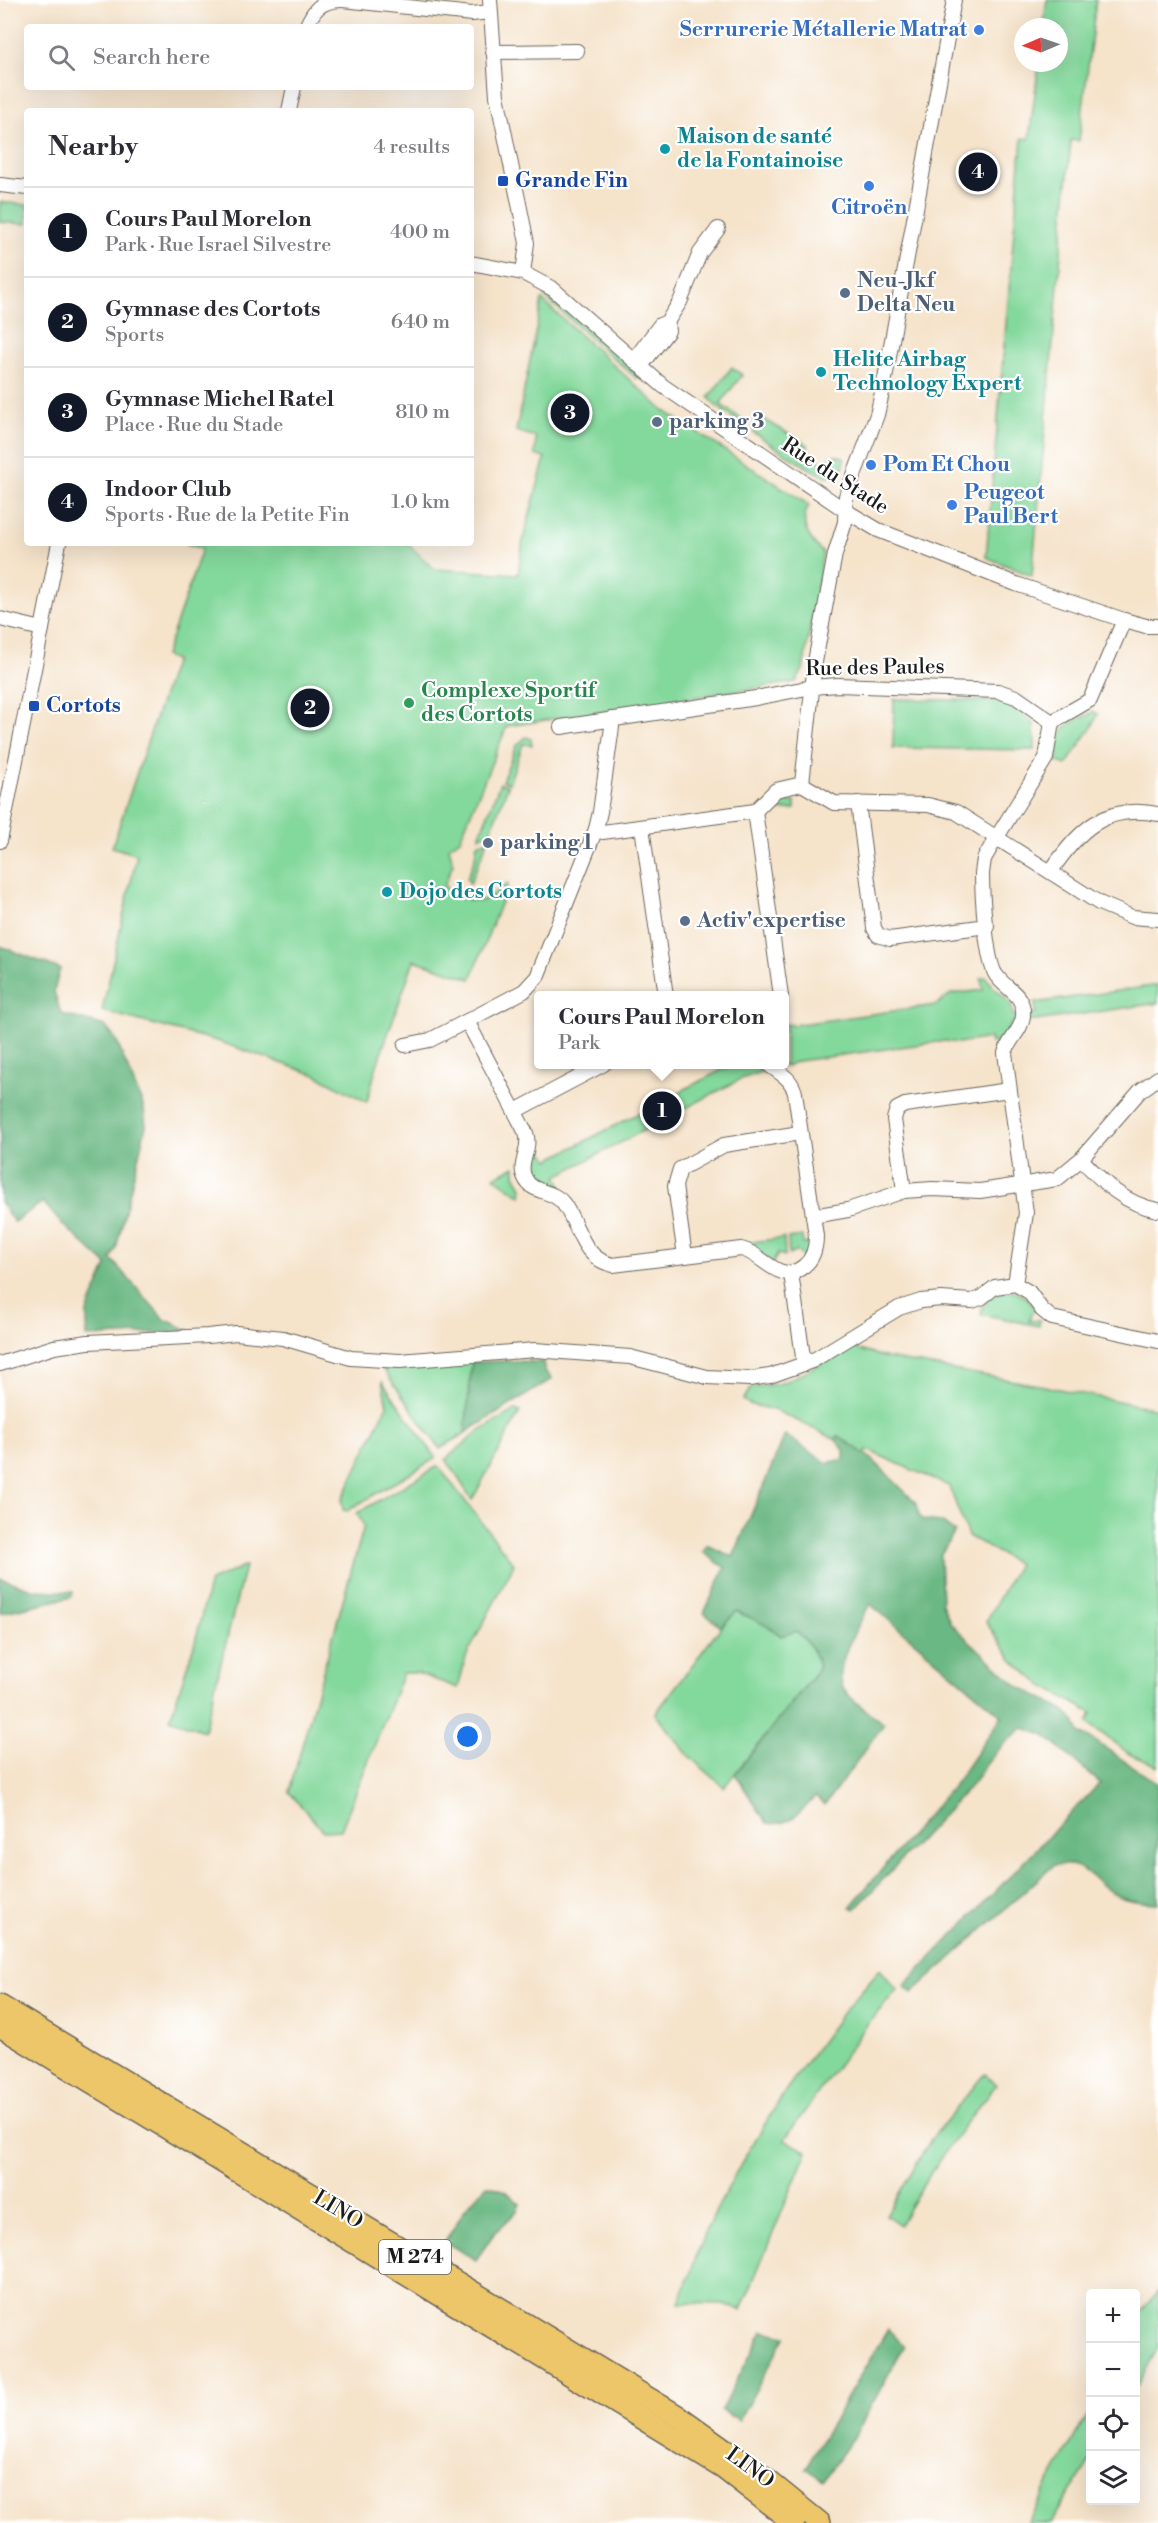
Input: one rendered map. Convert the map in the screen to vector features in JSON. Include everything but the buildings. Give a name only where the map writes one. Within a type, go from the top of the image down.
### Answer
[{"type":"highway","name":"LINO","points":[[0,2006],[681,2418],[762,2476],[820,2523]]},
{"type":"highway","name":"LINO","points":[[0,2026],[723,2468],[794,2523]]},
{"type":"street","points":[[307,24],[314,10],[327,1],[342,0],[472,14],[490,6],[496,96],[527,243],[528,275],[474,264]]},
{"type":"street","points":[[802,784],[812,687],[837,545],[845,522],[846,496],[877,415],[884,384],[954,0]]},
{"type":"street","points":[[493,52],[577,51]]},
{"type":"street","points":[[290,108],[293,90]]},
{"type":"street","points":[[0,185],[24,188]]},
{"type":"street","points":[[637,363],[660,325],[668,322],[681,300],[700,253],[718,229]]},
{"type":"street","name":"Rue du Stade","points":[[528,275],[553,289],[663,386],[846,511],[878,530],[1005,580],[1124,620],[1146,626],[1158,626]]},
{"type":"street","points":[[0,841],[4,793],[42,629],[58,546]]},
{"type":"street","points":[[0,619],[42,629]]},
{"type":"street","points":[[1015,1284],[1025,1223],[1005,1053],[1010,1040],[1021,1025],[1023,1013],[1016,993],[1001,981],[994,971],[982,873],[984,859],[1046,758],[1052,722],[1090,700],[1124,620]]},
{"type":"street","name":"Rue des Paules","points":[[561,727],[756,698],[812,687],[986,689],[1016,697],[1052,722]]},
{"type":"street","points":[[405,1045],[430,1040],[467,1021],[524,991],[537,977],[596,829],[603,791],[611,719]]},
{"type":"street","points":[[596,829],[603,832],[755,811],[776,790],[802,784],[834,802],[940,807],[956,812],[1117,912],[1132,917],[1158,919]]},
{"type":"street","points":[[858,803],[874,928],[878,935],[890,939],[987,926]]},
{"type":"street","points":[[755,811],[780,991]]},
{"type":"street","points":[[1050,871],[1074,838],[1101,820],[1133,812],[1158,814]]},
{"type":"street","points":[[642,826],[665,991]]},
{"type":"street","points":[[467,1021],[515,1112],[528,1143],[522,1168],[525,1178],[534,1188],[551,1193],[560,1200],[592,1256],[605,1263],[622,1266],[744,1249],[758,1256],[775,1270],[791,1273],[806,1264],[816,1244],[793,1085],[785,1075],[775,1069]]},
{"type":"street","points":[[515,1112],[596,1069]]},
{"type":"street","points":[[813,1216],[848,1210],[904,1191],[939,1188],[980,1191],[1057,1179],[1081,1159],[1128,1103],[1158,1078]]},
{"type":"street","points":[[904,1191],[894,1119],[897,1109],[904,1105],[1009,1090]]},
{"type":"street","points":[[685,1256],[675,1186],[680,1169],[724,1144],[800,1133]]},
{"type":"street","points":[[1081,1159],[1106,1186],[1116,1193],[1142,1207],[1158,1210]]},
{"type":"street","points":[[791,1273],[804,1364]]},
{"type":"street","points":[[0,1364],[54,1347],[88,1342],[236,1333],[283,1338],[351,1358],[400,1361],[518,1351],[630,1357],[698,1375],[723,1379],[759,1378],[804,1364],[906,1305],[936,1299],[972,1301],[995,1287],[1015,1284],[1029,1292],[1042,1310],[1052,1318],[1158,1341]]},
{"type":"green space","points":[[1047,0],[1096,0],[1079,141],[1071,140],[1032,576],[986,557],[1022,138],[1029,139],[1038,72],[1068,72],[1068,18],[1044,18]]},
{"type":"green space","points":[[0,202],[24,205],[24,224],[0,222]]},
{"type":"green space","points":[[547,292],[639,372],[637,379],[544,296]]},
{"type":"green space","name":"Complexe Sportif des Cortots","points":[[542,300],[663,410],[809,505],[805,525],[813,542],[823,553],[803,670],[796,682],[507,726],[460,839],[449,847],[453,864],[444,886],[460,896],[477,901],[488,898],[508,884],[471,979],[414,960],[377,1065],[367,1102],[316,1075],[217,1041],[102,1011],[137,855],[112,847],[175,660],[165,656],[202,549],[194,546],[410,546],[434,569],[518,574],[523,540],[545,458],[535,455],[536,437],[516,431]]},
{"type":"green space","points":[[732,367],[742,375],[720,404],[746,422],[741,424],[715,405],[709,397]]},
{"type":"green space","points":[[758,418],[762,418],[808,445],[808,449],[816,460],[823,462],[835,455],[844,457],[842,468],[836,474],[828,476],[803,465],[754,433],[753,427]]},
{"type":"green space","points":[[894,699],[996,701],[1016,708],[1034,724],[1035,750],[893,748]]},
{"type":"green space","points":[[1093,712],[1098,714],[1092,727],[1066,765],[1056,761],[1058,740],[1065,728]]},
{"type":"green space","points":[[526,737],[531,739],[532,745],[523,744],[509,783],[502,781],[517,745]]},
{"type":"green space","points":[[500,783],[508,786],[490,832],[479,837]]},
{"type":"green space","points":[[786,792],[787,802],[795,802],[795,809],[764,811],[770,802]]},
{"type":"green space","points":[[488,840],[470,884],[467,879],[475,858],[477,844]]},
{"type":"green space","points":[[0,946],[60,969],[54,991],[61,1014],[105,1026],[116,1040],[144,1108],[146,1126],[116,1249],[111,1259],[164,1319],[190,1331],[87,1337],[87,1312],[107,1265],[60,1222],[43,1202],[14,1222],[0,1202]]},
{"type":"green space","points":[[986,977],[1006,999],[1014,1017],[1036,1014],[1035,1003],[1158,985],[1158,1003],[1035,1021],[1013,1022],[1000,1042],[991,1043],[990,1038],[958,1043],[945,1041],[798,1061],[789,1065],[789,1024],[936,1005],[951,994],[983,990],[981,978]]},
{"type":"green space","points":[[723,1069],[762,1069],[764,1071],[741,1079],[557,1176],[562,1186],[558,1189],[542,1184],[531,1175],[531,1164],[538,1143],[549,1160]]},
{"type":"green space","points":[[515,1166],[515,1175],[522,1187],[521,1196],[494,1177]]},
{"type":"green space","points":[[802,1236],[803,1244],[812,1243],[805,1258],[797,1251],[789,1255],[788,1238]]},
{"type":"green space","points":[[784,1238],[785,1256],[778,1254],[772,1264],[750,1247],[752,1242]]},
{"type":"green space","points":[[1012,1290],[1029,1299],[1036,1310],[1032,1312],[1029,1321],[1040,1320],[1039,1326],[981,1314],[984,1304],[991,1296]]},
{"type":"green space","points":[[852,1348],[887,1358],[1158,1409],[1158,1766],[1131,1755],[1088,1723],[1092,1713],[1043,1686],[1013,1661],[986,1622],[1018,1564],[968,1536],[949,1486],[867,1450],[864,1454],[838,1436],[835,1439],[777,1411],[749,1404],[743,1400],[751,1388],[782,1383]]},
{"type":"green space","points":[[472,1362],[465,1433],[440,1449],[383,1369]]},
{"type":"green space","points":[[472,1362],[543,1362],[545,1371],[552,1379],[465,1433]]},
{"type":"green space","points":[[382,1381],[436,1458],[347,1511],[343,1510],[342,1500],[387,1405]]},
{"type":"green space","points":[[515,1410],[520,1412],[472,1500],[446,1459],[478,1432]]},
{"type":"green space","points":[[785,1435],[827,1463],[844,1459],[844,1450],[835,1439],[838,1436],[872,1459],[916,1503],[920,1517],[924,1520],[941,1522],[955,1532],[940,1555],[942,1604],[951,1624],[1018,1686],[1063,1709],[1075,1721],[1080,1734],[1086,1735],[1158,1784],[1158,1903],[1126,1899],[1107,1890],[1083,1869],[1075,1866],[1054,1865],[912,1993],[904,1986],[1100,1783],[1044,1735],[1023,1728],[996,1753],[974,1782],[860,1904],[855,1909],[850,1907],[957,1781],[1002,1716],[870,1604],[853,1635],[843,1660],[841,1682],[853,1700],[884,1724],[825,1805],[815,1797],[794,1817],[782,1823],[767,1823],[735,1774],[819,1666],[812,1648],[797,1631],[781,1636],[737,1611],[721,1627],[704,1613],[725,1568],[703,1552],[707,1545],[733,1557]]},
{"type":"green space","points":[[438,1466],[514,1564],[466,1657],[458,1688],[417,1673],[403,1673],[341,1830],[323,1831],[289,1792],[364,1526],[357,1513]]},
{"type":"green space","points":[[245,1566],[204,1731],[170,1719],[195,1642],[210,1581]]},
{"type":"green space","points":[[0,1578],[35,1590],[73,1592],[71,1597],[0,1613]]},
{"type":"green space","points":[[736,1611],[765,1625],[781,1636],[797,1631],[812,1648],[819,1666],[724,1787],[689,1756],[655,1714],[721,1627]]},
{"type":"green space","points":[[880,1969],[897,1990],[866,2026],[784,2140],[807,2151],[741,2310],[724,2304],[679,2303],[707,2228],[741,2163],[786,2090],[840,2016]]},
{"type":"green space","points":[[985,2073],[996,2085],[945,2152],[900,2225],[886,2215],[930,2141]]},
{"type":"green space","points":[[487,2185],[506,2191],[520,2204],[517,2211],[493,2235],[476,2260],[445,2242],[467,2206]]},
{"type":"green space","points":[[1158,2291],[1158,2348],[1140,2380],[1140,2343],[1140,2313]]},
{"type":"green space","points":[[888,2329],[904,2346],[854,2437],[823,2480],[805,2468]]},
{"type":"green space","points":[[763,2331],[786,2336],[739,2420],[721,2410]]},
{"type":"green space","points":[[1086,2419],[1086,2467],[1051,2523],[1027,2523]]},
{"type":"place","name":"Serrurerie Métallerie Matrat","points":[[979,30]]},
{"type":"place","name":"Maison de santé de la Fontainoise","points":[[665,149]]},
{"type":"place","name":"Indoor Club","points":[[978,172]]},
{"type":"place","name":"Grande Fin","points":[[503,181]]},
{"type":"place","name":"Citroën","points":[[869,186]]},
{"type":"place","name":"Neu-Jkf Delta Neu","points":[[845,293]]},
{"type":"place","name":"Helite Airbag Technology Expert","points":[[821,372]]},
{"type":"place","name":"Gymnase Michel Ratel","points":[[570,413]]},
{"type":"place","name":"parking 3","points":[[657,422]]},
{"type":"place","name":"Pom Et Chou","points":[[871,465]]},
{"type":"place","name":"Peugeot Paul Bert","points":[[952,505]]},
{"type":"place","name":"Complexe Sportif des Cortots","points":[[409,703]]},
{"type":"place","name":"Cortots","points":[[34,706]]},
{"type":"place","name":"Gymnase des Cortots","points":[[310,708]]},
{"type":"place","name":"parking 1","points":[[488,843]]},
{"type":"place","name":"Dojo des Cortots","points":[[387,892]]},
{"type":"place","name":"Activ'expertise","points":[[685,921]]},
{"type":"place","name":"Cours Paul Morelon","points":[[662,1111]]}]
